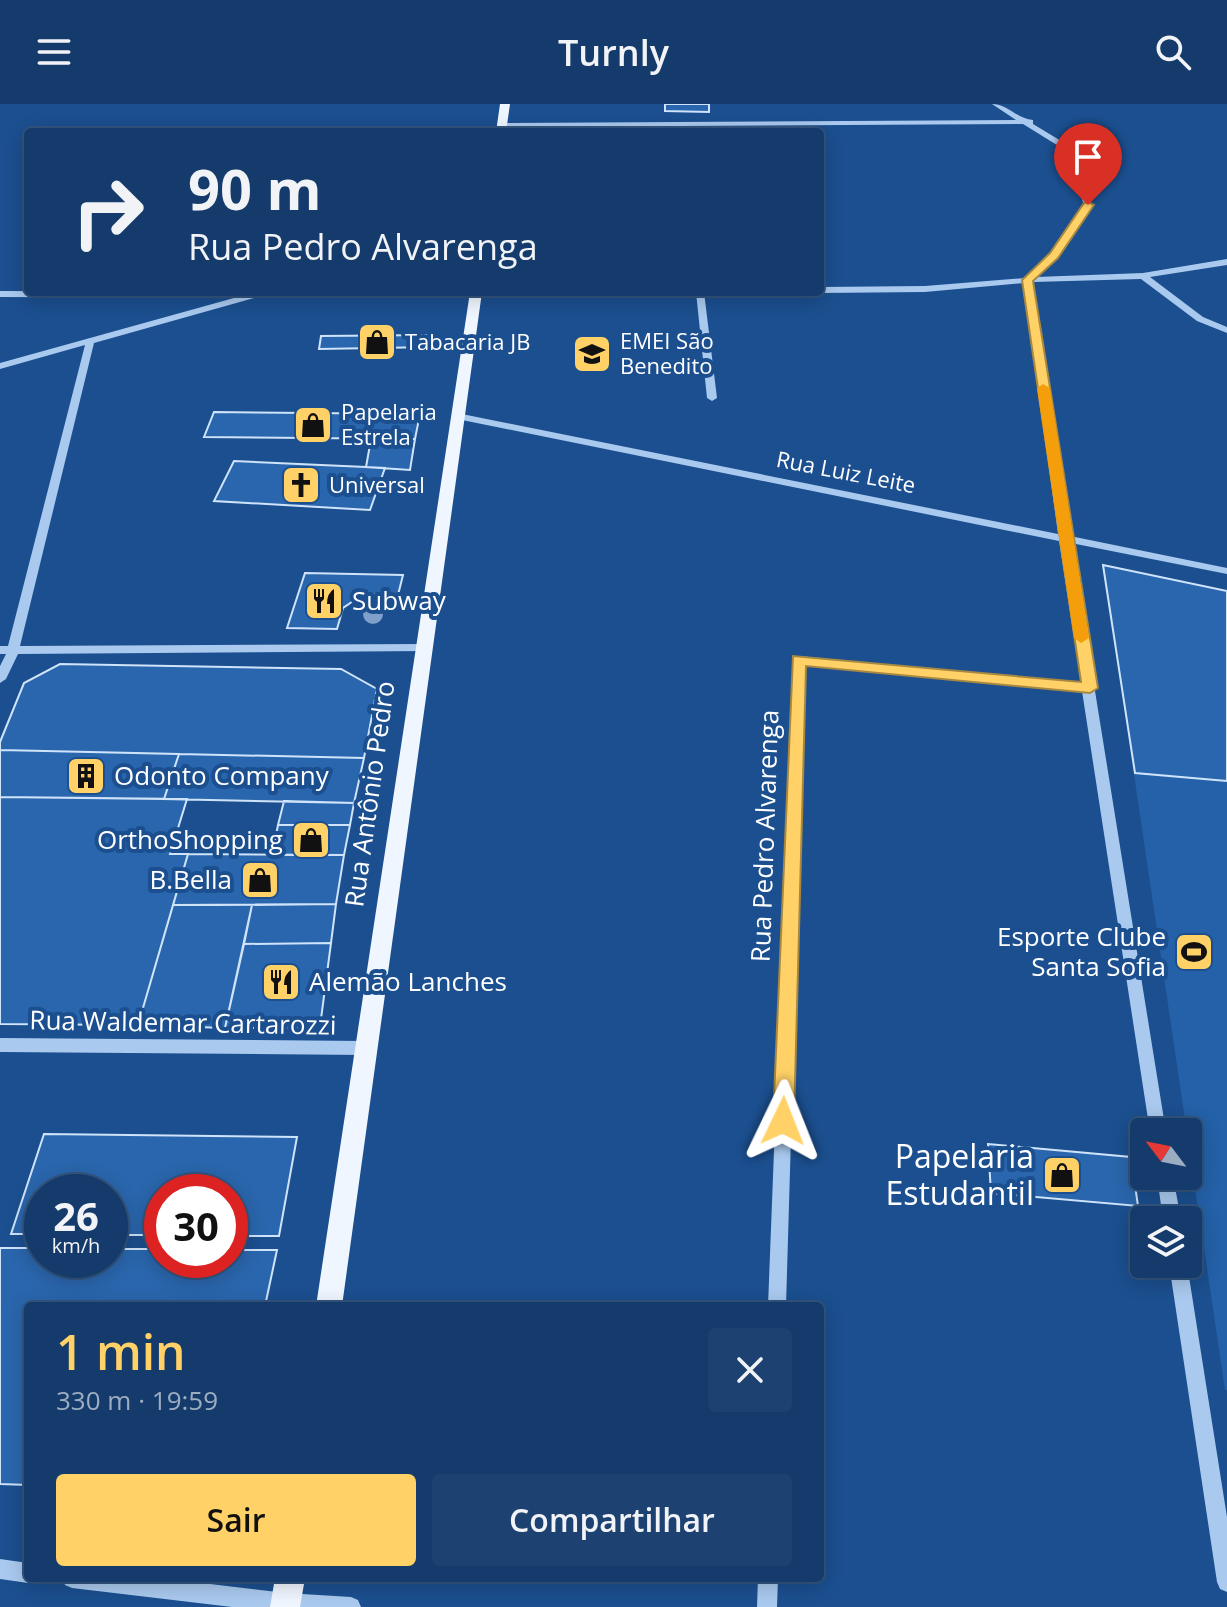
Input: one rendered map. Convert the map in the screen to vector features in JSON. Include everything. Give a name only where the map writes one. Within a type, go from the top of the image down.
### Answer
[{"type":"main road","points":[[501,128],[505,104]]},
{"type":"main road","name":"Rua Antônio Pedro","points":[[330,1302],[475,296]]},
{"type":"street","points":[[996,104],[1030,122],[1068,149],[1088,205],[1054,256],[1028,280]]},
{"type":"street","points":[[501,128],[1030,122]]},
{"type":"street","points":[[824,290],[925,289],[1028,280],[1143,276],[1227,262]]},
{"type":"street","points":[[1143,276],[1200,319],[1227,330]]},
{"type":"street","points":[[1028,280],[1064,536],[1156,1118]]},
{"type":"street","points":[[0,294],[24,294]]},
{"type":"street","points":[[0,366],[251,296]]},
{"type":"street","points":[[700,296],[712,398]]},
{"type":"street","points":[[0,679],[90,343]]},
{"type":"street","name":"Rua Luiz Leite","points":[[457,416],[1227,571]]},
{"type":"street","points":[[6,651],[424,648]]},
{"type":"street","name":"Rua Pedro Alvarenga","points":[[777,1302],[799,660],[1090,688]]},
{"type":"street","name":"Rua Waldemar Cartarozzi","points":[[0,1045],[365,1048]]},
{"type":"street","points":[[1180,1278],[1227,1582]]},
{"type":"street","points":[[0,1569],[24,1572]]},
{"type":"street","points":[[120,1582],[287,1596],[351,1607]]},
{"type":"street","points":[[767,1607],[768,1582]]},
{"type":"shaded area","name":"Esporte Clube Santa Sofia","points":[[1103,565],[1227,591],[1227,1390],[1202,1234],[1202,1206],[1198,1206],[1195,1190],[1202,1190],[1202,1118],[1185,1118]]},
{"type":"building","points":[[665,104],[709,104],[709,112],[665,111]]},
{"type":"building","name":"Tabacaria JB","points":[[434,335],[432,347],[319,349],[321,336]]},
{"type":"building","name":"Papelaria Estrela","points":[[214,412],[420,414],[415,439],[204,437]]},
{"type":"building","points":[[371,439],[415,439],[410,470],[366,467]]},
{"type":"building","name":"Universal","points":[[234,461],[385,468],[370,510],[214,501]]},
{"type":"building","points":[[1103,565],[1227,591],[1227,781],[1135,773]]},
{"type":"building","name":"Subway","points":[[305,573],[403,575],[398,595],[364,594],[343,608],[337,629],[287,628]]},
{"type":"building","points":[[60,664],[341,669],[377,689],[364,758],[0,750],[0,742],[24,683]]},
{"type":"building","name":"Odonto Company","points":[[0,750],[179,754],[164,799],[0,797]]},
{"type":"building","points":[[179,754],[364,758],[354,803],[164,799]]},
{"type":"building","points":[[0,797],[187,799],[170,854],[188,854],[138,1025],[0,1024]]},
{"type":"building","points":[[284,801],[354,803],[350,825],[278,825]]},
{"type":"building","name":"OrthoShopping","points":[[278,825],[350,825],[344,855],[272,855]]},
{"type":"building","name":"B.Bella","points":[[188,854],[344,855],[336,904],[173,905]]},
{"type":"building","points":[[336,904],[331,943],[244,944],[252,905]]},
{"type":"building","points":[[173,905],[252,905],[225,1028],[138,1025]]},
{"type":"building","name":"Alemão Lanches","points":[[331,943],[321,1019],[298,1028],[225,1028],[244,944]]},
{"type":"building","points":[[44,1134],[297,1137],[279,1236],[248,1236],[248,1174],[144,1174],[144,1235],[128,1235],[128,1174],[31,1174]]},
{"type":"building","name":"Papelaria Estudantil","points":[[988,1144],[1130,1157],[1130,1190],[1136,1190],[1138,1206],[991,1193]]},
{"type":"building","points":[[24,1195],[24,1234],[11,1234]]},
{"type":"building","points":[[0,1248],[24,1248],[24,1278],[128,1278],[128,1249],[144,1249],[144,1278],[248,1278],[248,1250],[277,1250],[266,1302],[24,1302],[24,1485],[0,1484]]},
{"type":"slow traffic","points":[[1043,388],[1081,638]]},
{"type":"place","name":"Tabacaria JB","points":[[377,342]]},
{"type":"place","name":"EMEI São Benedito","points":[[592,354]]},
{"type":"place","name":"Papelaria Estrela","points":[[313,425]]},
{"type":"place","name":"Universal","points":[[301,485]]},
{"type":"place","name":"Subway","points":[[324,601]]},
{"type":"place","name":"Odonto Company","points":[[86,776]]},
{"type":"place","name":"OrthoShopping","points":[[311,840]]},
{"type":"place","name":"B.Bella","points":[[260,880]]},
{"type":"place","name":"Esporte Clube Santa Sofia","points":[[1194,952]]},
{"type":"place","name":"Alemão Lanches","points":[[281,982]]},
{"type":"place","name":"Papelaria Estudantil","points":[[1062,1175]]},
{"type":"route","points":[[783,1121],[799,660],[1090,688],[1064,536],[1028,280],[1054,256],[1088,205]]}]
